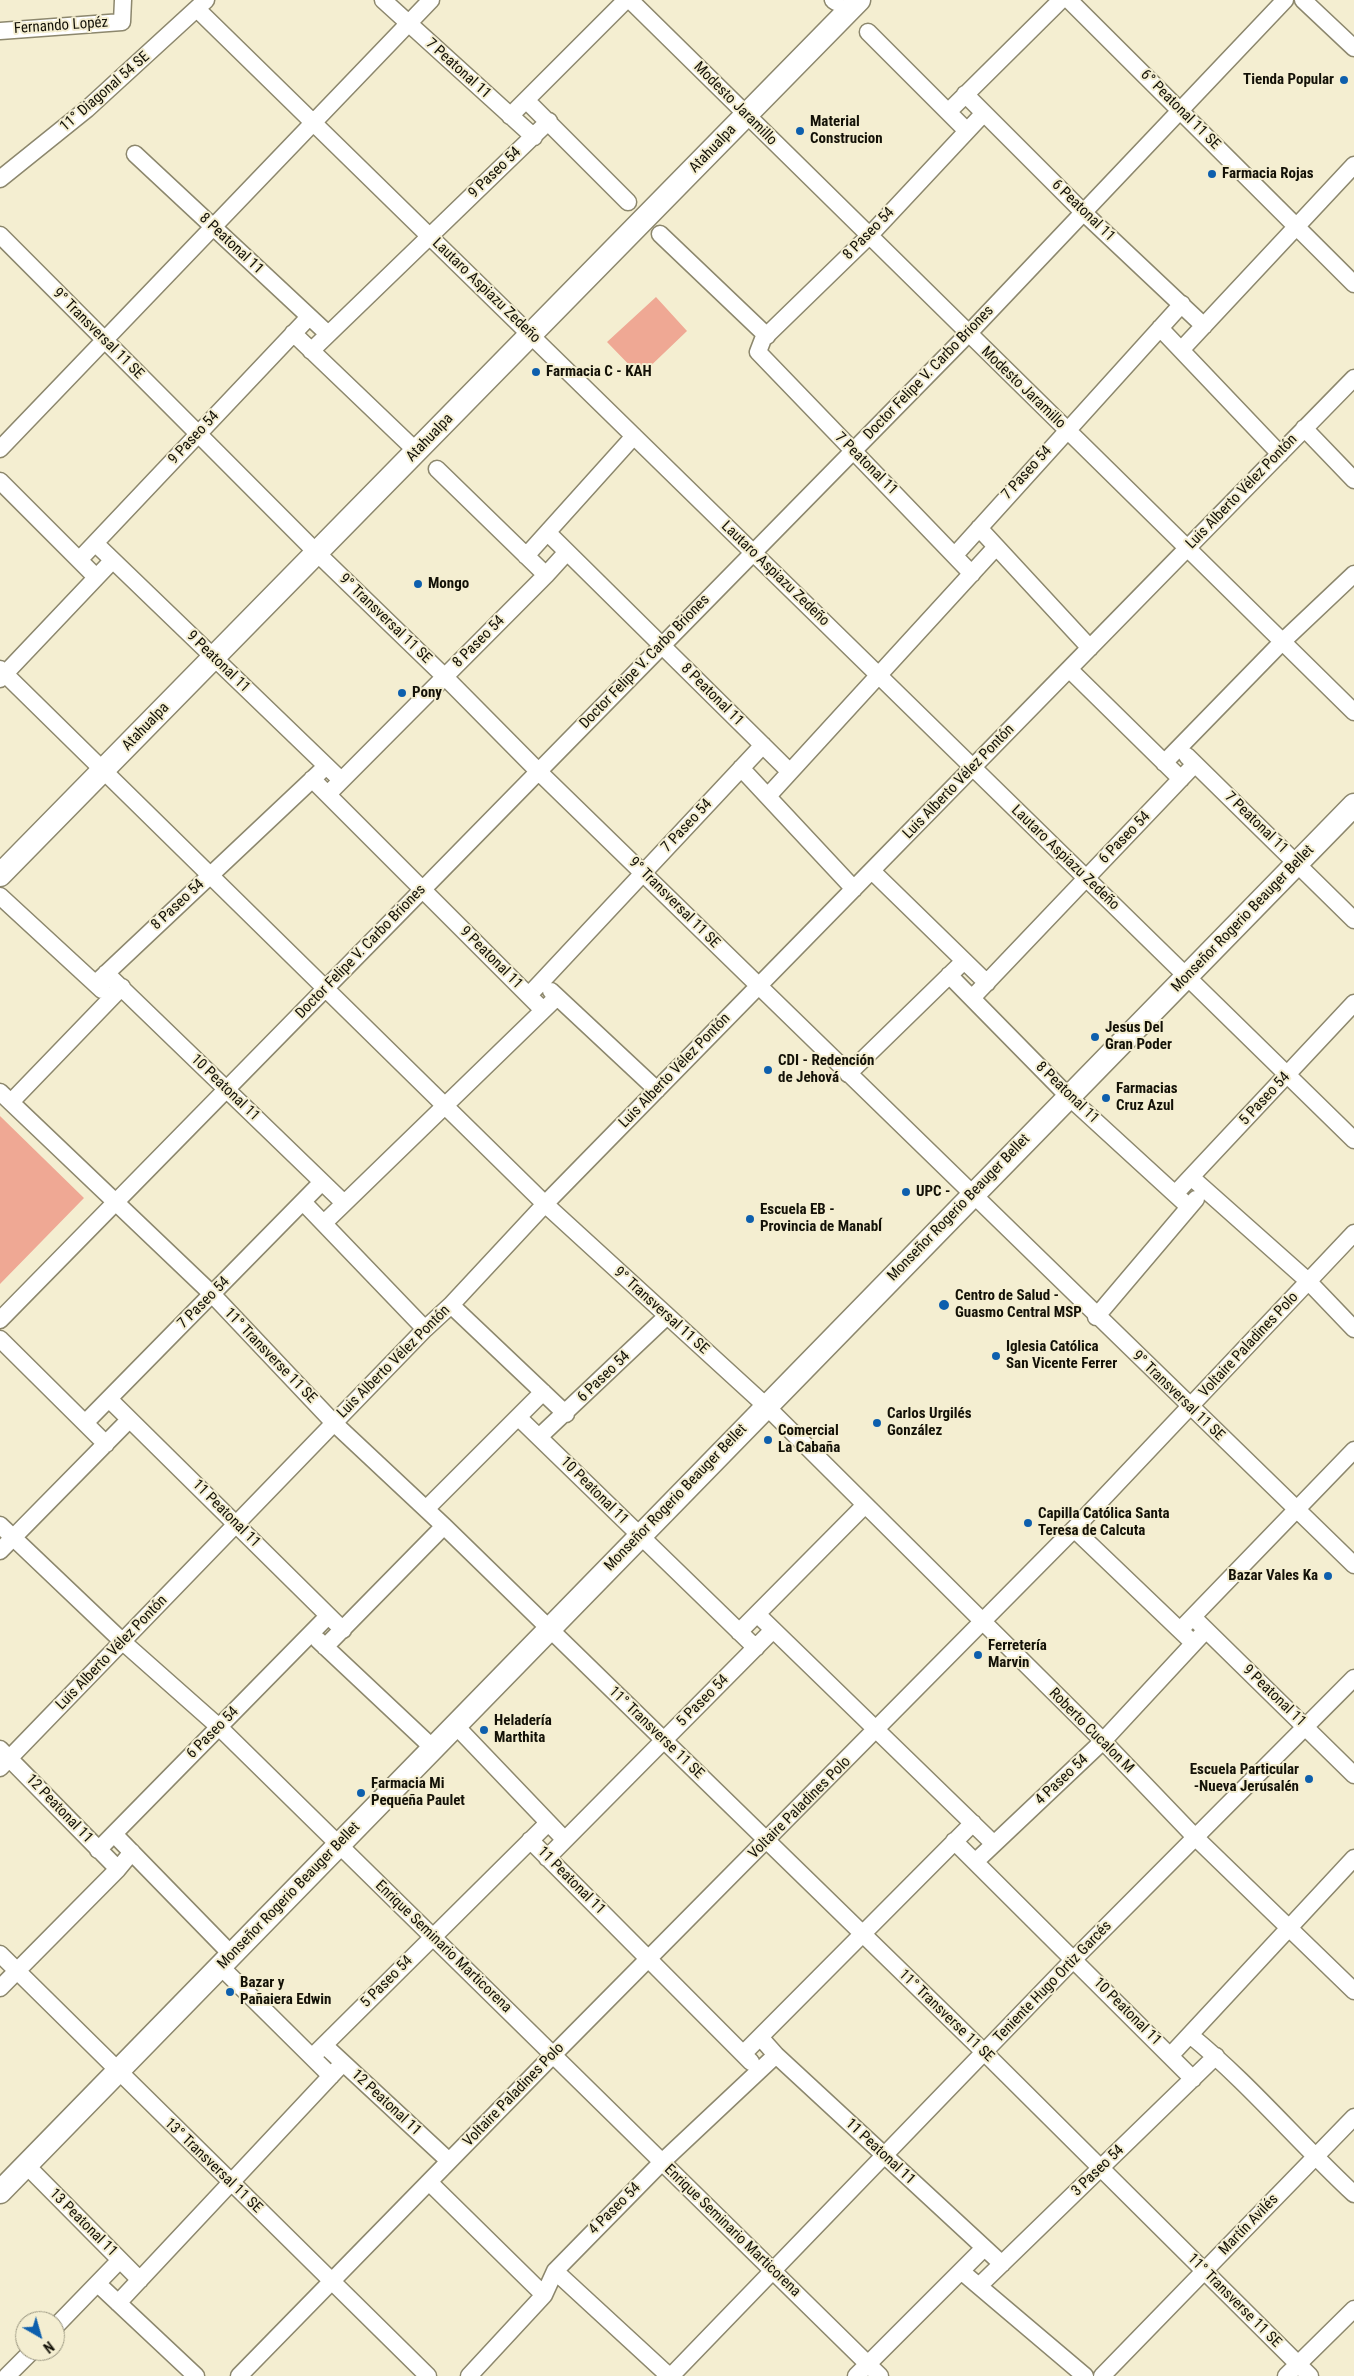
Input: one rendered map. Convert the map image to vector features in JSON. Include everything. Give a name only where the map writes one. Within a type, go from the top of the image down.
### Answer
[{"type":"street","name":"Fernando Lopéz","points":[[0,31],[122,22],[123,0]]},
{"type":"street","name":"7 Peatonal 11","points":[[383,0],[534,137]]},
{"type":"street","points":[[1,445],[105,342],[431,0]]},
{"type":"street","points":[[510,116],[626,0]]},
{"type":"street","name":"Modesto Jaramillo","points":[[630,0],[1354,712]]},
{"type":"street","name":"Atahualpa","points":[[0,875],[859,0]]},
{"type":"street","points":[[948,112],[964,94],[1061,0]]},
{"type":"street","name":"Doctor Felipe V. Carbo Briones","points":[[0,1320],[968,334],[1285,0]]},
{"type":"street","points":[[1303,0],[1354,48]]},
{"type":"street","name":"6° Peatonal 11 SE","points":[[1079,3],[1181,110],[1354,284]]},
{"type":"street","name":"Lautaro Aspiazu Zedeño","points":[[201,4],[314,123],[1354,1140]]},
{"type":"street","name":"11° Diagonal 54 SE","points":[[1,174],[87,110],[201,4]]},
{"type":"street","points":[[868,32],[966,131]]},
{"type":"street","name":"6 Peatonal 11","points":[[964,94],[1083,212],[1204,326]]},
{"type":"street","points":[[526,100],[628,202]]},
{"type":"street","name":"8 Paseo 54","points":[[758,355],[760,344],[767,336],[869,236],[984,113]]},
{"type":"street","name":"9 Paseo 54","points":[[311,351],[549,121]]},
{"type":"street","name":"8 Peatonal 11","points":[[135,154],[328,334]]},
{"type":"street","points":[[1182,349],[1354,165]]},
{"type":"street","points":[[660,234],[767,336]]},
{"type":"street","name":"9° Transversal 11 SE","points":[[0,235],[316,553],[444,676],[538,771],[1096,1317],[1354,1565]]},
{"type":"street","name":"7 Paseo 54","points":[[955,555],[1066,430],[1182,304]]},
{"type":"street","name":"9 Paseo 54","points":[[79,560],[309,317]]},
{"type":"street","points":[[1160,328],[1280,454]]},
{"type":"street","points":[[293,334],[409,444]]},
{"type":"street","name":"7 Peatonal 11","points":[[758,355],[972,574]]},
{"type":"street","name":"Luis Alberto Vélez Pontón","points":[[3,1758],[123,1642],[334,1422],[451,1305],[545,1204],[656,1090],[1354,378]]},
{"type":"street","points":[[1304,428],[1354,480]]},
{"type":"street","points":[[526,556],[548,534],[634,436]]},
{"type":"street","points":[[437,469],[546,575]]},
{"type":"street","points":[[0,481],[96,577]]},
{"type":"street","points":[[979,528],[1090,648]]},
{"type":"street","name":"8 Peatonal 11","points":[[548,534],[790,772]]},
{"type":"street","name":"9 Peatonal 11","points":[[95,543],[341,780]]},
{"type":"street","points":[[768,796],[996,547]]},
{"type":"street","name":"8 Paseo 54","points":[[328,794],[566,553]]},
{"type":"street","points":[[2,674],[112,561]]},
{"type":"street","points":[[1164,763],[1282,642],[1354,574]]},
{"type":"street","points":[[1069,670],[1180,780]]},
{"type":"street","name":"9° Transversal 11 SE","points":[[2,674],[104,770],[545,1204],[766,1406]]},
{"type":"street","name":"7 Paseo 54","points":[[529,995],[762,745]]},
{"type":"street","name":"7 Peatonal 11","points":[[1178,748],[1354,920]]},
{"type":"street","name":"6 Paseo 54","points":[[972,998],[1195,764]]},
{"type":"street","name":"8 Paseo 54","points":[[101,978],[326,766]]},
{"type":"street","points":[[741,768],[854,889]]},
{"type":"street","name":"9 Peatonal 11","points":[[312,779],[543,1010]]},
{"type":"street","name":"Monseñor Rogerio Beauger Bellet","points":[[0,2190],[1354,805]]},
{"type":"street","points":[[872,870],[987,983]]},
{"type":"street","name":"10 Peatonal 11","points":[[0,896],[101,978],[227,1089],[344,1203]]},
{"type":"street","points":[[848,1074],[964,961]]},
{"type":"street","name":"8 Peatonal 11","points":[[949,975],[1069,1097],[1188,1206]]},
{"type":"street","name":"9 Peatonal 11","points":[[541,982],[656,1090]]},
{"type":"street","points":[[6,1097],[116,993]]},
{"type":"street","points":[[324,1223],[557,997]]},
{"type":"street","name":"5 Paseo 54","points":[[1174,1194],[1354,1003]]},
{"type":"street","name":"11° Transverse 11 SE","points":[[6,1097],[212,1294],[334,1422],[550,1628],[861,1934],[985,2053],[1310,2376]]},
{"type":"street","points":[[1191,1176],[1308,1282],[1354,1329]]},
{"type":"street","name":"7 Paseo 54","points":[[85,1423],[322,1182]]},
{"type":"street","points":[[1096,1317],[1188,1206],[1205,1190]]},
{"type":"street","points":[[303,1202],[425,1329]]},
{"type":"street","name":"Voltaire Paladines Polo","points":[[239,2376],[553,2055],[767,1842],[1074,1529],[1354,1233]]},
{"type":"street","points":[[451,1305],[566,1414]]},
{"type":"street","name":"6 Paseo 54","points":[[539,1437],[566,1414],[667,1316]]},
{"type":"street","points":[[0,1339],[106,1444]]},
{"type":"street","points":[[426,1509],[543,1392]]},
{"type":"street","name":"11 Peatonal 11","points":[[108,1399],[343,1630]]},
{"type":"street","name":"Roberto Cucalon M","points":[[766,1406],[1103,1741],[1195,1837],[1354,1991]]},
{"type":"street","name":"10 Peatonal 11","points":[[518,1418],[756,1648]]},
{"type":"street","points":[[0,1551],[129,1420]]},
{"type":"street","points":[[1180,1630],[1354,1450]]},
{"type":"street","points":[[739,1632],[866,1505]]},
{"type":"street","name":"Enrique Seminario Marticorena","points":[[0,1525],[123,1642],[218,1728],[553,2055],[772,2270],[862,2370],[880,2376]]},
{"type":"street","points":[[325,1647],[444,1526]]},
{"type":"street","points":[[1074,1529],[1193,1642]]},
{"type":"street","points":[[757,1614],[994,1844]]},
{"type":"street","name":"6 Paseo 54","points":[[98,1850],[328,1616]]},
{"type":"street","name":"9 Peatonal 11","points":[[1193,1617],[1354,1774]]},
{"type":"street","name":"5 Paseo 54","points":[[548,1858],[774,1630]]},
{"type":"street","name":"4 Paseo 54","points":[[975,1862],[1103,1741],[1206,1630]]},
{"type":"street","points":[[311,1634],[433,1748]]},
{"type":"street","name":"Teniente Hugo Ortiz Garcés","points":[[670,2376],[1074,1959],[1354,1678]]},
{"type":"street","name":"11 Peatonal 11","points":[[455,1725],[565,1840]]},
{"type":"street","name":"12 Peatonal 11","points":[[3,1758],[118,1869]]},
{"type":"street","name":"5 Paseo 54","points":[[312,2057],[548,1823]]},
{"type":"street","points":[[743,2054],[973,1823]]},
{"type":"street","name":"12 Peatonal 11","points":[[114,1834],[331,2076]]},
{"type":"street","name":"11 Peatonal 11","points":[[530,1840],[760,2070]]},
{"type":"street","name":"10 Peatonal 11","points":[[954,1841],[1193,2079]]},
{"type":"street","points":[[0,1988],[118,1869],[132,1852]]},
{"type":"street","points":[[1170,2056],[1354,1858]]},
{"type":"street","name":"13° Transversal 11 SE","points":[[0,1954],[117,2072],[428,2376]]},
{"type":"street","points":[[1190,2035],[1216,2056],[1314,2158],[1354,2194]]},
{"type":"street","name":"11 Peatonal 11","points":[[760,2036],[776,2055],[983,2249],[1002,2264]]},
{"type":"street","name":"12 Peatonal 11","points":[[324,2045],[449,2161]]},
{"type":"street","name":"4 Paseo 54","points":[[470,2376],[544,2294],[555,2271],[662,2162],[776,2055]]},
{"type":"street","name":"3 Paseo 54","points":[[980,2285],[1216,2056]]},
{"type":"street","points":[[118,2303],[343,2063]]},
{"type":"street","name":"Martín Avilés","points":[[1102,2376],[1354,2117]]},
{"type":"street","name":"13 Peatonal 11","points":[[26,2165],[140,2280]]},
{"type":"street","points":[[429,2182],[544,2294]]},
{"type":"street","points":[[862,2370],[983,2249]]},
{"type":"street","points":[[65,2317],[120,2260]]},
{"type":"street","points":[[555,2271],[670,2376]]},
{"type":"street","points":[[961,2271],[980,2285],[1085,2376]]},
{"type":"street","points":[[98,2284],[196,2376]]},
{"type":"street","points":[[1286,2376],[1354,2309]]},
{"type":"street","points":[[7,2376],[22,2361]]},
{"type":"shaded area","points":[[656,297],[687,331],[640,376],[607,342]]},
{"type":"shaded area","points":[[0,1116],[84,1198],[0,1284]]},
{"type":"place","name":"Tienda Popular","points":[[1344,80]]},
{"type":"place","name":"Material Construcion","points":[[800,131]]},
{"type":"place","name":"Farmacia Rojas","points":[[1212,174]]},
{"type":"place","name":"Farmacia C - KAH","points":[[536,372]]},
{"type":"place","name":"Mongo","points":[[418,584]]},
{"type":"place","name":"Pony","points":[[402,693]]},
{"type":"place","name":"Jesus Del Gran Poder","points":[[1095,1037]]},
{"type":"place","name":"CDI - Redención de Jehová","points":[[768,1070]]},
{"type":"place","name":"Farmacias Cruz Azul","points":[[1106,1098]]},
{"type":"place","name":"UPC -","points":[[906,1192]]},
{"type":"place","name":"Escuela EB - Provincia de ManabÍ","points":[[750,1219]]},
{"type":"place","name":"Centro de Salud - Guasmo Central MSP","points":[[944,1305]]},
{"type":"place","name":"Iglesia Católica San Vicente Ferrer","points":[[996,1356]]},
{"type":"place","name":"Carlos Urgilés González","points":[[877,1423]]},
{"type":"place","name":"Comercial La Cabaña","points":[[768,1440]]},
{"type":"place","name":"Capilla Católica Santa Teresa de Calcuta","points":[[1028,1523]]},
{"type":"place","name":"Bazar Vales Ka","points":[[1328,1576]]},
{"type":"place","name":"Ferretería Marvin","points":[[978,1655]]},
{"type":"place","name":"Heladería Marthita","points":[[484,1730]]},
{"type":"place","name":"Escuela Particular -Nueva Jerusalén","points":[[1309,1779]]},
{"type":"place","name":"Farmacia Mi Pequeña Paulet","points":[[361,1793]]},
{"type":"place","name":"Bazar y Pañaiera Edwin","points":[[230,1992]]}]
